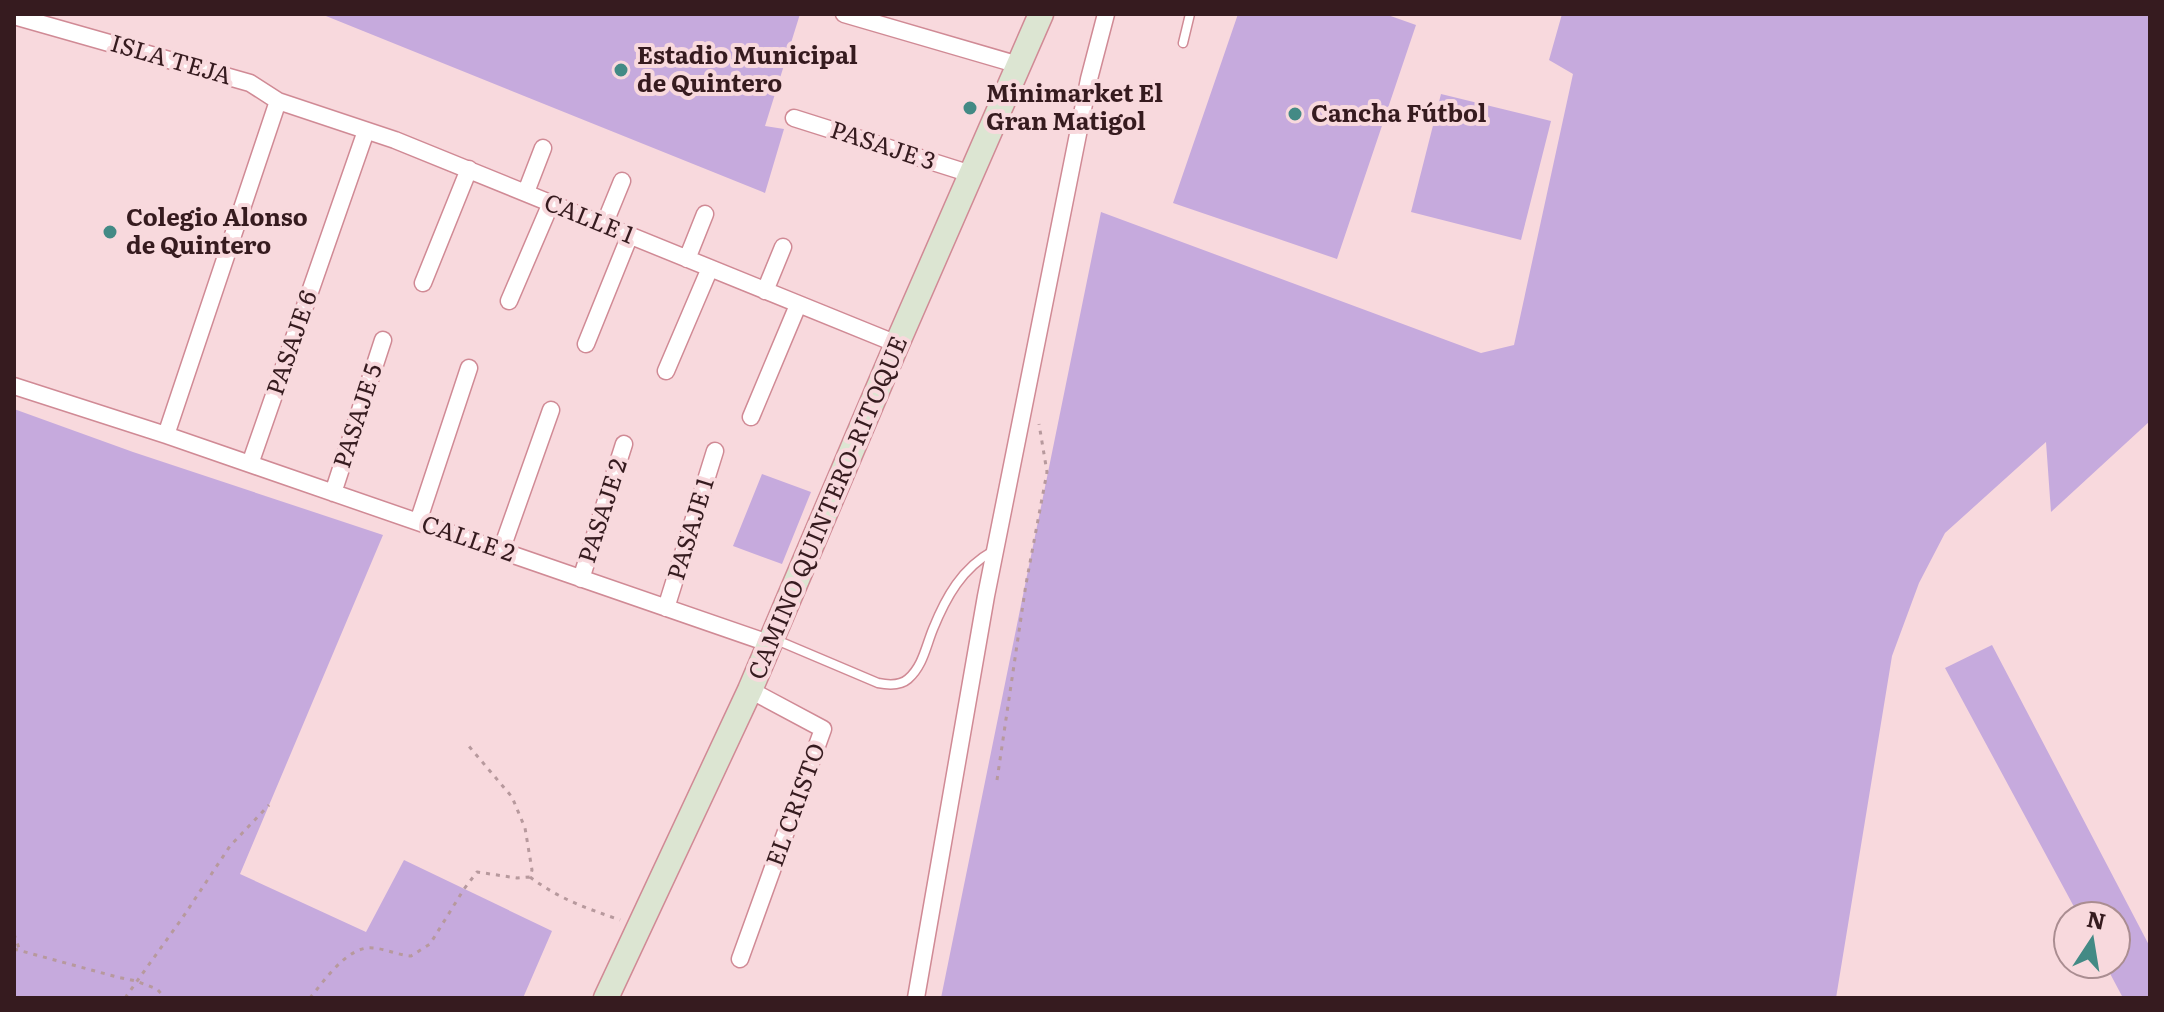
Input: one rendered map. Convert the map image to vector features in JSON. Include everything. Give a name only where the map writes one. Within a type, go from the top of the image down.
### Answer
[{"type":"main road","name":"CAMINO QUINTERO-RITOQUE","points":[[606,998],[772,641],[1041,14]]},
{"type":"street","points":[[844,14],[1019,65]]},
{"type":"street","points":[[916,998],[995,550],[1089,79],[1106,14]]},
{"type":"street","name":"ISLA TEJA","points":[[14,16],[250,83],[278,101]]},
{"type":"street","points":[[166,435],[278,101]]},
{"type":"street","name":"CALLE 1","points":[[278,101],[469,169],[897,344]]},
{"type":"street","name":"PASAJE 3","points":[[794,118],[971,174]]},
{"type":"street","name":"PASAJE 6","points":[[250,464],[366,131]]},
{"type":"street","points":[[526,192],[543,148]]},
{"type":"street","points":[[423,283],[469,169]]},
{"type":"street","points":[[604,225],[622,181]]},
{"type":"street","points":[[509,301],[551,203]]},
{"type":"street","points":[[687,259],[705,214]]},
{"type":"street","points":[[586,344],[630,235]]},
{"type":"street","points":[[765,291],[783,247]]},
{"type":"street","points":[[666,371],[710,268]]},
{"type":"street","points":[[751,417],[798,305]]},
{"type":"street","name":"PASAJE 5","points":[[333,493],[383,340]]},
{"type":"street","points":[[418,522],[469,368]]},
{"type":"street","name":"CALLE 2","points":[[14,386],[166,435],[666,608],[772,641]]},
{"type":"street","points":[[501,551],[551,410]]},
{"type":"street","name":"PASAJE 2","points":[[581,579],[624,444]]},
{"type":"street","name":"PASAJE 1","points":[[666,608],[715,451]]},
{"type":"street","name":"EL CRISTO","points":[[740,959],[823,729],[750,690]]},
{"type":"lane","points":[[1183,43],[1190,14]]},
{"type":"lane","points":[[772,641],[878,683],[907,681],[925,653],[953,587],[971,566],[995,550]]},
{"type":"path","points":[[997,780],[1026,584],[1047,472],[1040,415]]},
{"type":"path","points":[[467,744],[512,797],[525,828],[532,870],[530,877]]},
{"type":"path","points":[[125,998],[230,846],[269,805]]},
{"type":"path","points":[[310,998],[339,963],[360,950],[370,947],[411,956],[430,944],[477,872],[530,877],[570,903],[639,927]]},
{"type":"path","points":[[14,934],[20,951]]},
{"type":"path","points":[[14,949],[136,981],[157,989],[165,998]]},
{"type":"shaded area","name":"Estadio Municipal de Quintero","points":[[321,14],[800,14],[765,126],[784,129],[765,193]]},
{"type":"shaded area","name":"Cancha Fútbol","points":[[1238,14],[1385,14],[1416,25],[1337,259],[1173,203]]},
{"type":"shaded area","points":[[1562,14],[2150,14],[2150,421],[2051,512],[2046,442],[1945,533],[1919,583],[1892,656],[1836,998],[941,998],[1101,212],[1481,353],[1514,345],[1573,74],[1549,60]]},
{"type":"shaded area","points":[[1441,94],[1551,121],[1521,240],[1411,212]]},
{"type":"shaded area","points":[[14,409],[383,535],[240,874],[366,932],[404,860],[552,931],[523,998],[14,998]]},
{"type":"shaded area","points":[[762,474],[811,492],[782,564],[733,546]]},
{"type":"shaded area","points":[[1992,645],[2125,900],[2070,900],[1945,668]]},
{"type":"shaded area","points":[[2132,913],[2150,947],[2150,998],[2123,998],[2113,980],[2132,980]]},
{"type":"place","name":"Estadio Municipal de Quintero","points":[[621,70]]},
{"type":"place","name":"Minimarket El Gran Matigol","points":[[970,108]]},
{"type":"place","name":"Cancha Fútbol","points":[[1295,114]]},
{"type":"place","name":"Colegio Alonso de Quintero","points":[[110,232]]}]
